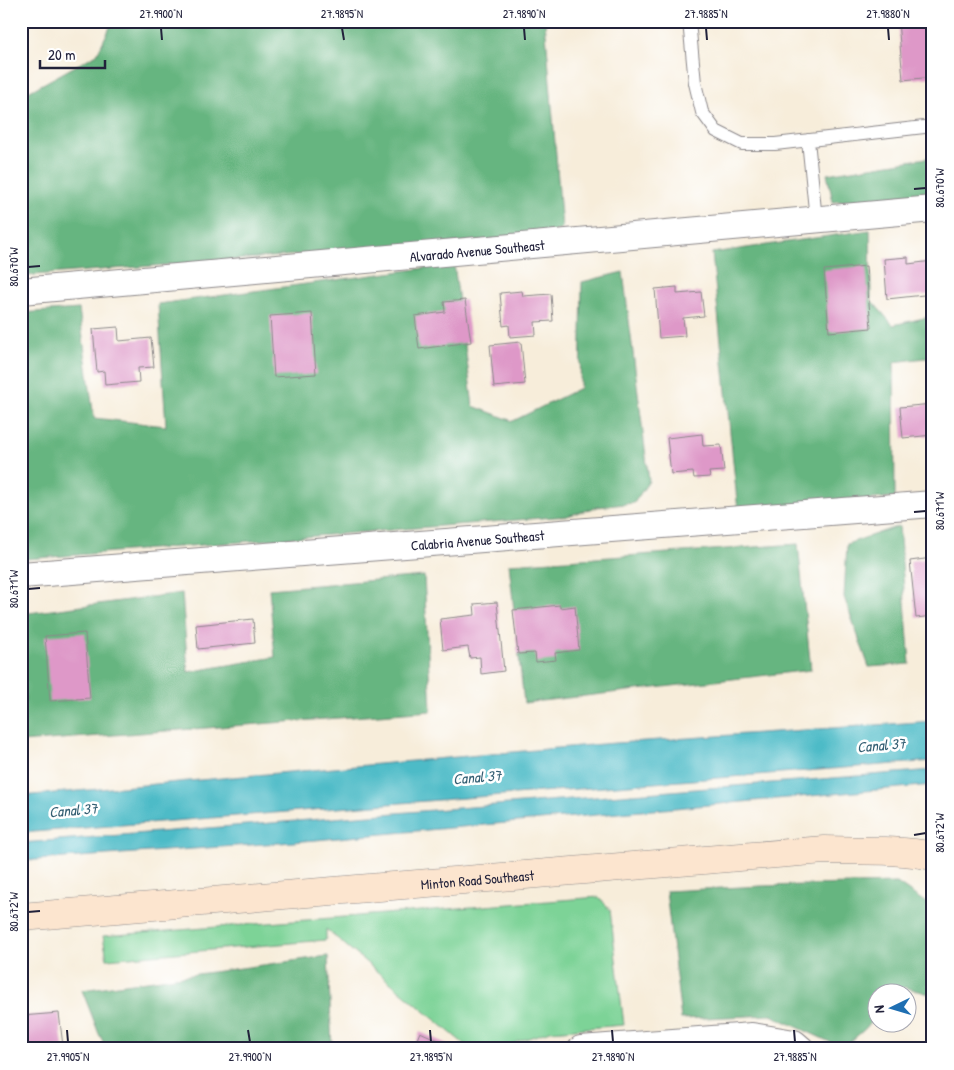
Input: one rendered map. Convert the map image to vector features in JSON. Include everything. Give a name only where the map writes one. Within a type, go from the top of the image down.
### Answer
[{"type":"street","name":"Alvarado Avenue Southeast","points":[[21,291],[933,209]]},
{"type":"street","name":"Calabria Avenue Southeast","points":[[21,575],[933,504]]},
{"type":"street","name":"Minton Road Southeast","points":[[21,917],[824,850],[883,851],[933,856]]},
{"type":"street","points":[[581,1049],[752,1036],[794,1043],[801,1049]]},
{"type":"lane","points":[[689,21],[695,83],[702,112],[716,131],[742,144],[775,144],[933,126]]},
{"type":"lane","points":[[808,140],[816,220]]},
{"type":"green space","points":[[113,21],[545,21],[562,228],[545,236],[21,276],[21,96],[97,54]]},
{"type":"green space","points":[[933,157],[933,193],[833,202],[827,174]]},
{"type":"green space","points":[[870,230],[871,300],[893,325],[933,316],[933,357],[894,362],[895,497],[738,511],[712,253]]},
{"type":"green space","points":[[454,264],[473,406],[513,421],[580,388],[582,282],[623,272],[649,481],[634,503],[597,507],[567,516],[26,559],[21,481],[21,313],[79,309],[94,418],[166,426],[158,304]]},
{"type":"green space","points":[[899,526],[910,664],[869,667],[844,597],[847,544]]},
{"type":"green space","points":[[798,544],[811,670],[524,703],[509,564]]},
{"type":"green space","points":[[424,576],[431,711],[21,742],[21,703],[25,701],[21,614],[182,593],[188,672],[275,657],[269,589]]},
{"type":"green space","points":[[897,883],[933,906],[933,995],[916,990],[916,982],[866,982],[866,1028],[843,1048],[771,1015],[681,1019],[666,891],[761,886]]},
{"type":"green space","points":[[599,897],[610,910],[624,1025],[550,1031],[516,1042],[508,1049],[470,1049],[326,929],[326,940],[107,959],[103,936]]},
{"type":"green space","points":[[328,956],[332,1049],[107,1049],[99,1034],[82,990]]},
{"type":"water","name":"Canal 37","points":[[933,721],[933,761],[21,833],[21,796],[602,744]]},
{"type":"water","points":[[933,770],[933,785],[293,842],[21,861],[21,843]]},
{"type":"building","points":[[898,21],[933,21],[933,77],[903,80]]},
{"type":"building","points":[[908,257],[908,264],[933,261],[933,294],[887,299],[884,259]]},
{"type":"building","points":[[866,266],[871,328],[829,332],[824,270]]},
{"type":"building","points":[[677,287],[677,294],[701,292],[704,316],[683,318],[685,336],[659,338],[655,289]]},
{"type":"building","points":[[522,291],[523,296],[551,294],[553,321],[535,322],[536,335],[510,337],[509,325],[503,326],[500,293]]},
{"type":"building","points":[[465,300],[471,342],[419,349],[415,316],[445,312],[444,302]]},
{"type":"building","points":[[312,313],[316,374],[274,377],[270,316]]},
{"type":"building","points":[[118,327],[119,341],[151,338],[154,367],[138,368],[139,382],[105,385],[104,371],[97,372],[93,329]]},
{"type":"building","points":[[521,342],[525,384],[494,387],[490,345]]},
{"type":"building","points":[[933,404],[933,435],[903,438],[900,407]]},
{"type":"building","points":[[702,434],[703,446],[721,445],[724,471],[709,472],[710,477],[694,478],[693,472],[671,474],[667,438]]},
{"type":"building","points":[[932,558],[933,616],[916,618],[910,561]]},
{"type":"building","points":[[497,602],[504,671],[481,674],[480,657],[470,658],[468,647],[443,650],[440,619],[475,615],[474,604]]},
{"type":"building","points":[[560,605],[560,608],[575,606],[579,650],[555,653],[556,660],[536,662],[535,653],[518,654],[513,610]]},
{"type":"building","points":[[253,619],[255,643],[198,649],[196,625]]},
{"type":"building","points":[[85,633],[90,698],[50,701],[45,636]]},
{"type":"building","points":[[59,1013],[63,1046],[21,1049],[21,1016]]},
{"type":"building","points":[[420,1032],[454,1047],[453,1049],[413,1049]]}]
